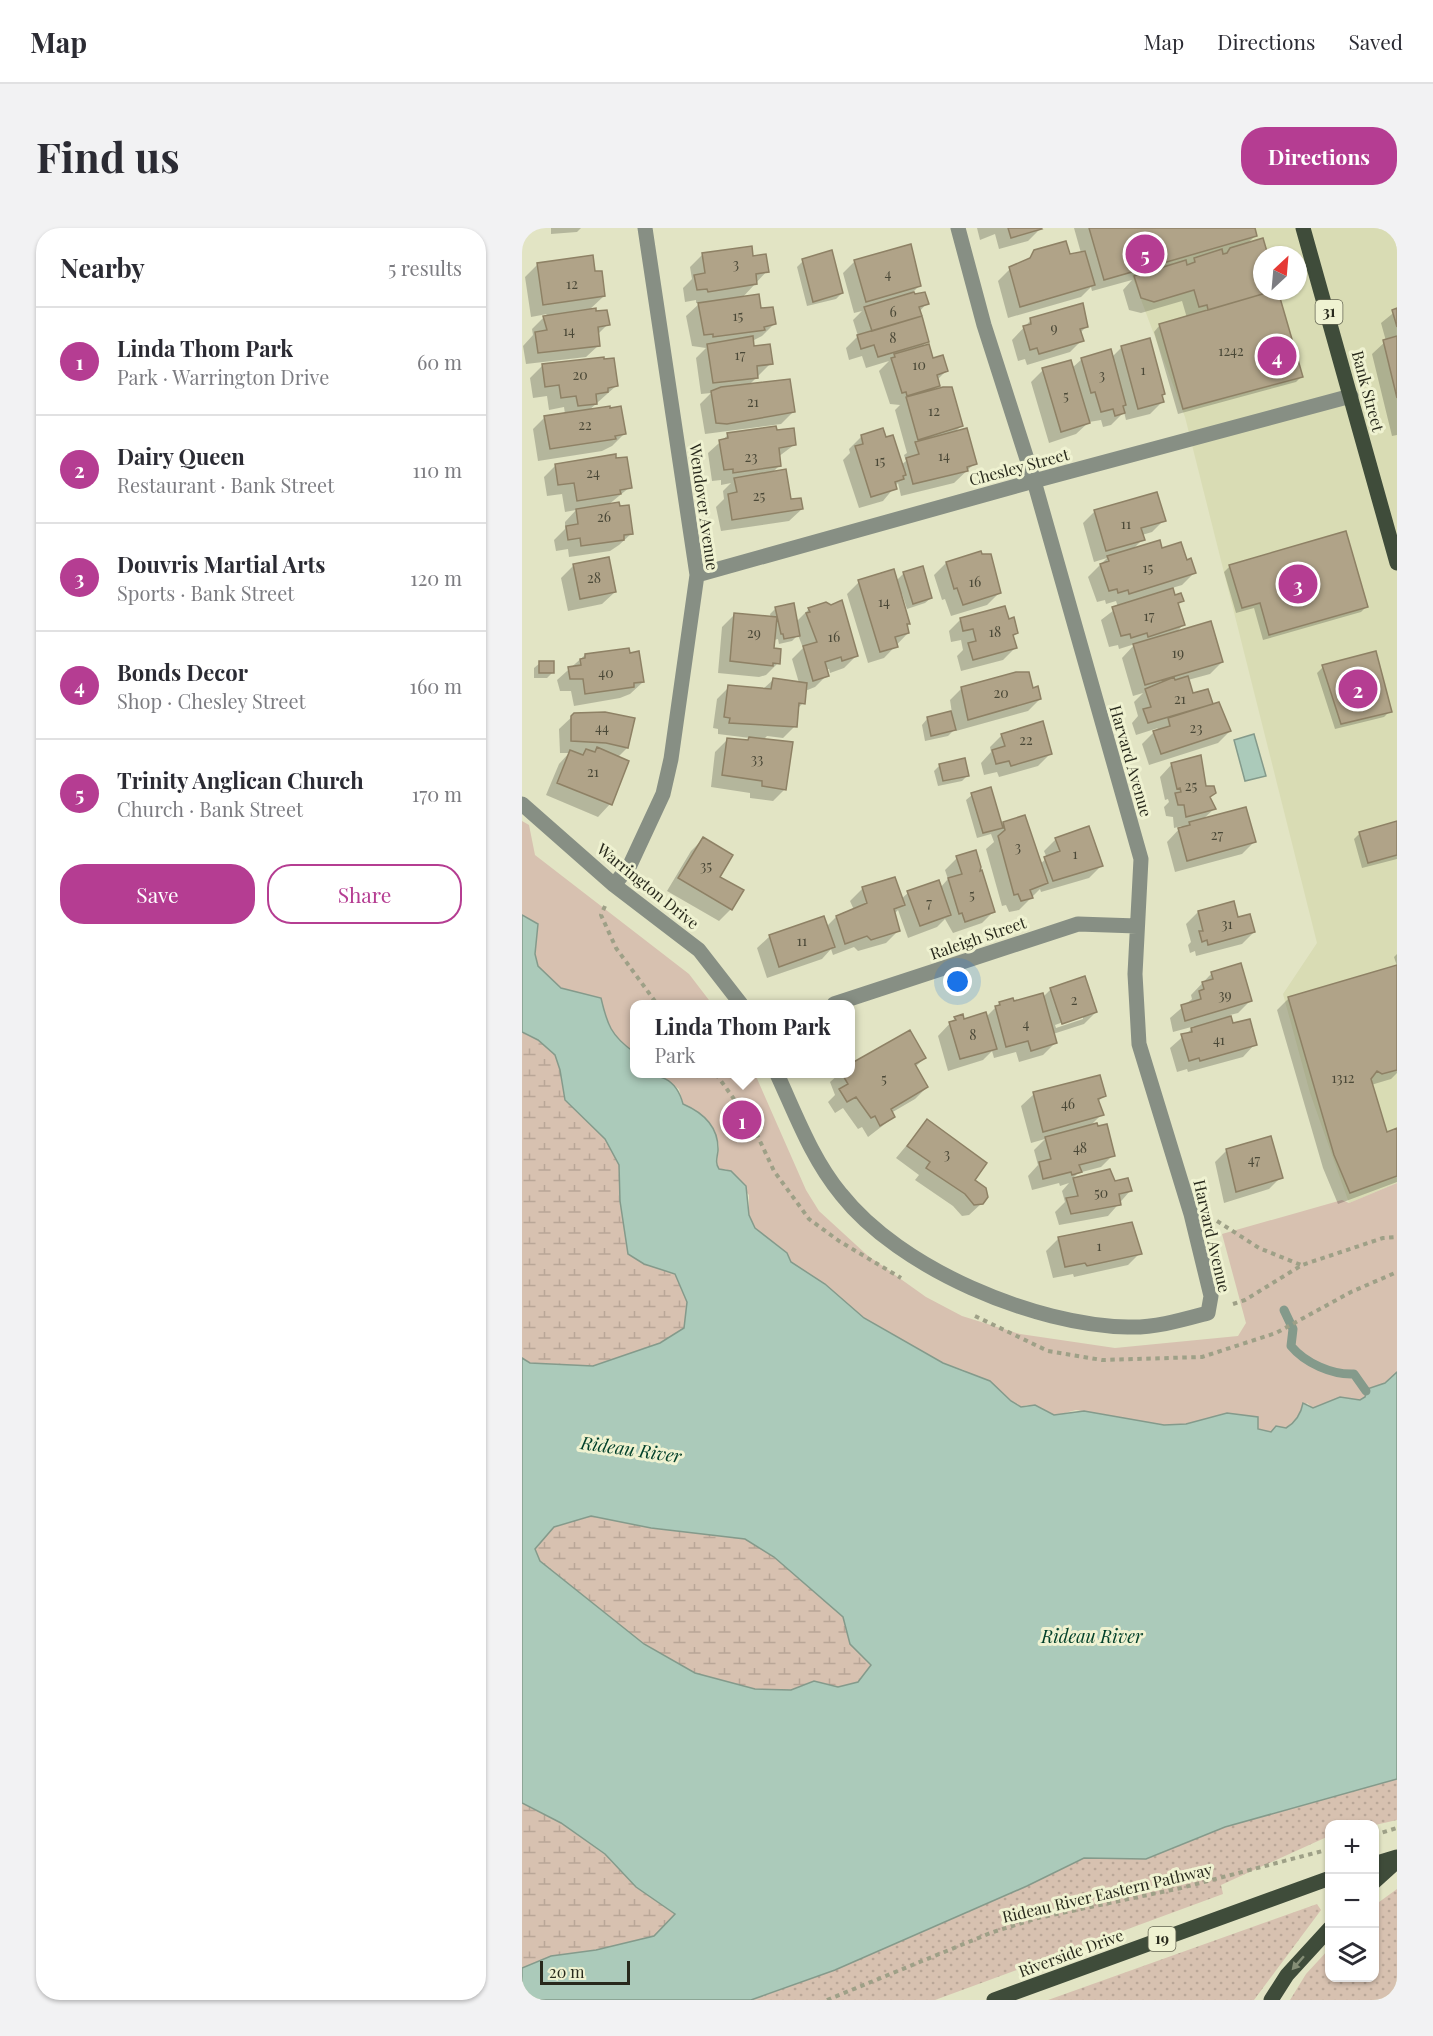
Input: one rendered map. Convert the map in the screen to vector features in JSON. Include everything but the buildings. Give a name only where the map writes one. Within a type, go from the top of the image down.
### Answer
[{"type":"main road","name":"Bank Street","points":[[1303,228],[1397,563]]},
{"type":"main road","points":[[1379,1863],[1397,1859]]},
{"type":"main road","points":[[1379,1877],[1397,1859]]},
{"type":"main road","name":"Riverside Drive","points":[[994,2000],[1325,1879]]},
{"type":"main road","points":[[1271,2000],[1287,1975],[1325,1932]]},
{"type":"street","name":"Wendover Avenue","points":[[614,885],[630,865],[663,794],[673,748],[697,575],[645,228]]},
{"type":"street","name":"Harvard Avenue","points":[[958,228],[984,325],[1034,481],[1141,859],[1135,974],[1139,1044],[1191,1214],[1210,1296],[1209,1313]]},
{"type":"street","name":"Chesley Street","points":[[697,575],[1351,396]]},
{"type":"street","name":"Warrington Drive","points":[[522,804],[614,885],[699,950],[723,977],[738,1000]]},
{"type":"street","name":"Raleigh Street","points":[[849,1000],[1078,924],[1137,926]]},
{"type":"street","points":[[779,1078],[809,1144],[841,1194],[882,1235],[946,1274],[1030,1312],[1080,1324],[1130,1328],[1172,1323],[1209,1313]]},
{"type":"path","points":[[614,885],[601,915],[616,948],[653,1000]]},
{"type":"path","points":[[719,1078],[752,1124],[774,1172],[809,1219],[839,1241],[907,1281]]},
{"type":"path","points":[[1191,1214],[1209,1216],[1259,1248],[1302,1265]]},
{"type":"path","points":[[1209,1313],[1245,1300],[1302,1265],[1383,1238],[1397,1237]]},
{"type":"path","points":[[967,1312],[1048,1351],[1102,1360],[1202,1357],[1276,1333],[1351,1293],[1397,1272]]},
{"type":"path","points":[[1379,1833],[1397,1828]]},
{"type":"path","name":"Rideau River Eastern Pathway","points":[[827,2000],[993,1932],[1038,1918],[1181,1888],[1325,1850]]},
{"type":"shaded area","points":[[1255,228],[1397,228],[1397,1183],[1349,1203],[1310,1093],[1283,994],[1317,943],[1185,417],[1131,273],[1257,236]]},
{"type":"green space","points":[[522,821],[529,825],[535,855],[689,974],[709,1000],[630,1000],[630,1049],[611,1029],[601,998],[561,988],[538,966],[535,954],[538,925],[522,915]]},
{"type":"green space","points":[[522,1032],[538,1040],[555,1055],[565,1100],[605,1139],[619,1165],[620,1201],[644,1264],[675,1274],[687,1302],[684,1328],[660,1343],[593,1366],[530,1363],[522,1358]]},
{"type":"green space","points":[[664,1078],[757,1078],[806,1190],[819,1211],[867,1255],[926,1297],[962,1316],[1020,1334],[1115,1348],[1238,1336],[1246,1323],[1222,1234],[1342,1200],[1349,1203],[1397,1183],[1397,1372],[1385,1383],[1367,1389],[1365,1397],[1360,1400],[1340,1397],[1313,1408],[1307,1403],[1293,1422],[1274,1432],[1258,1429],[1257,1423],[1227,1413],[1186,1424],[1164,1425],[1076,1410],[1054,1416],[1027,1405],[1021,1407],[964,1370],[943,1363],[864,1318],[825,1284],[791,1262],[787,1253],[755,1228],[749,1215],[749,1195],[726,1169],[719,1169],[717,1163],[719,1149],[715,1136],[708,1124],[694,1110],[683,1104],[679,1089]]},
{"type":"green space","points":[[591,1516],[651,1528],[745,1539],[774,1557],[843,1617],[850,1644],[871,1664],[858,1682],[838,1687],[814,1681],[791,1690],[755,1689],[695,1673],[644,1644],[540,1561],[535,1549],[554,1527]]},
{"type":"green space","points":[[1397,1779],[1397,1820],[1379,1824],[1379,1820],[1325,1820],[1325,1838],[1221,1885],[1223,1894],[935,2000],[751,2000],[835,1970],[1027,1886],[1084,1858],[1146,1859],[1225,1827]]},
{"type":"green space","points":[[522,1803],[561,1823],[605,1854],[636,1887],[675,1914],[654,1936],[596,1950],[551,1956],[522,1968]]},
{"type":"green space","points":[[1397,1889],[1397,2000],[1290,2000],[1306,1974],[1325,1953],[1325,1982],[1379,1982],[1379,1902]]},
{"type":"green space","points":[[1317,1904],[1321,1910],[1254,2000],[1048,2000]]},
{"type":"water","points":[[1254,734],[1266,776],[1245,781],[1234,740]]},
{"type":"water","name":"Rideau River","points":[[522,915],[538,924],[535,954],[538,966],[561,988],[601,998],[611,1029],[630,1049],[630,1078],[665,1079],[676,1088],[683,1104],[704,1116],[709,1122],[718,1142],[718,1167],[731,1171],[746,1186],[749,1215],[755,1228],[787,1253],[791,1262],[825,1284],[864,1318],[943,1363],[990,1381],[1011,1401],[1021,1407],[1035,1405],[1054,1415],[1084,1411],[1164,1425],[1186,1424],[1227,1413],[1258,1417],[1258,1429],[1271,1432],[1276,1426],[1286,1428],[1293,1423],[1303,1403],[1313,1408],[1340,1397],[1360,1400],[1365,1397],[1367,1389],[1385,1383],[1397,1372],[1397,1779],[1225,1827],[1146,1859],[1084,1858],[1027,1886],[835,1970],[751,2000],[522,2000],[522,1968],[551,1956],[596,1950],[654,1936],[675,1914],[636,1887],[605,1854],[561,1823],[522,1803],[522,1358],[530,1363],[593,1366],[660,1343],[684,1328],[687,1302],[675,1274],[644,1264],[628,1254],[620,1201],[619,1165],[605,1139],[565,1100],[555,1055],[538,1040],[522,1032]],"holes":[[[591,1516],[651,1528],[745,1539],[774,1557],[843,1617],[850,1644],[871,1665],[858,1682],[838,1687],[814,1681],[791,1690],[755,1689],[695,1673],[644,1644],[540,1561],[535,1549],[554,1527]]]},
{"type":"waterway","points":[[1284,1310],[1293,1329],[1291,1346],[1297,1352],[1320,1367],[1354,1374],[1366,1391]]},
{"type":"place","name":"Trinity Anglican Church","points":[[1145,254]]},
{"type":"place","name":"Bonds Decor","points":[[1277,356]]},
{"type":"place","name":"Douvris Martial Arts","points":[[1298,584]]},
{"type":"place","name":"Dairy Queen","points":[[1358,689]]},
{"type":"place","name":"Linda Thom Park","points":[[742,1120]]}]
